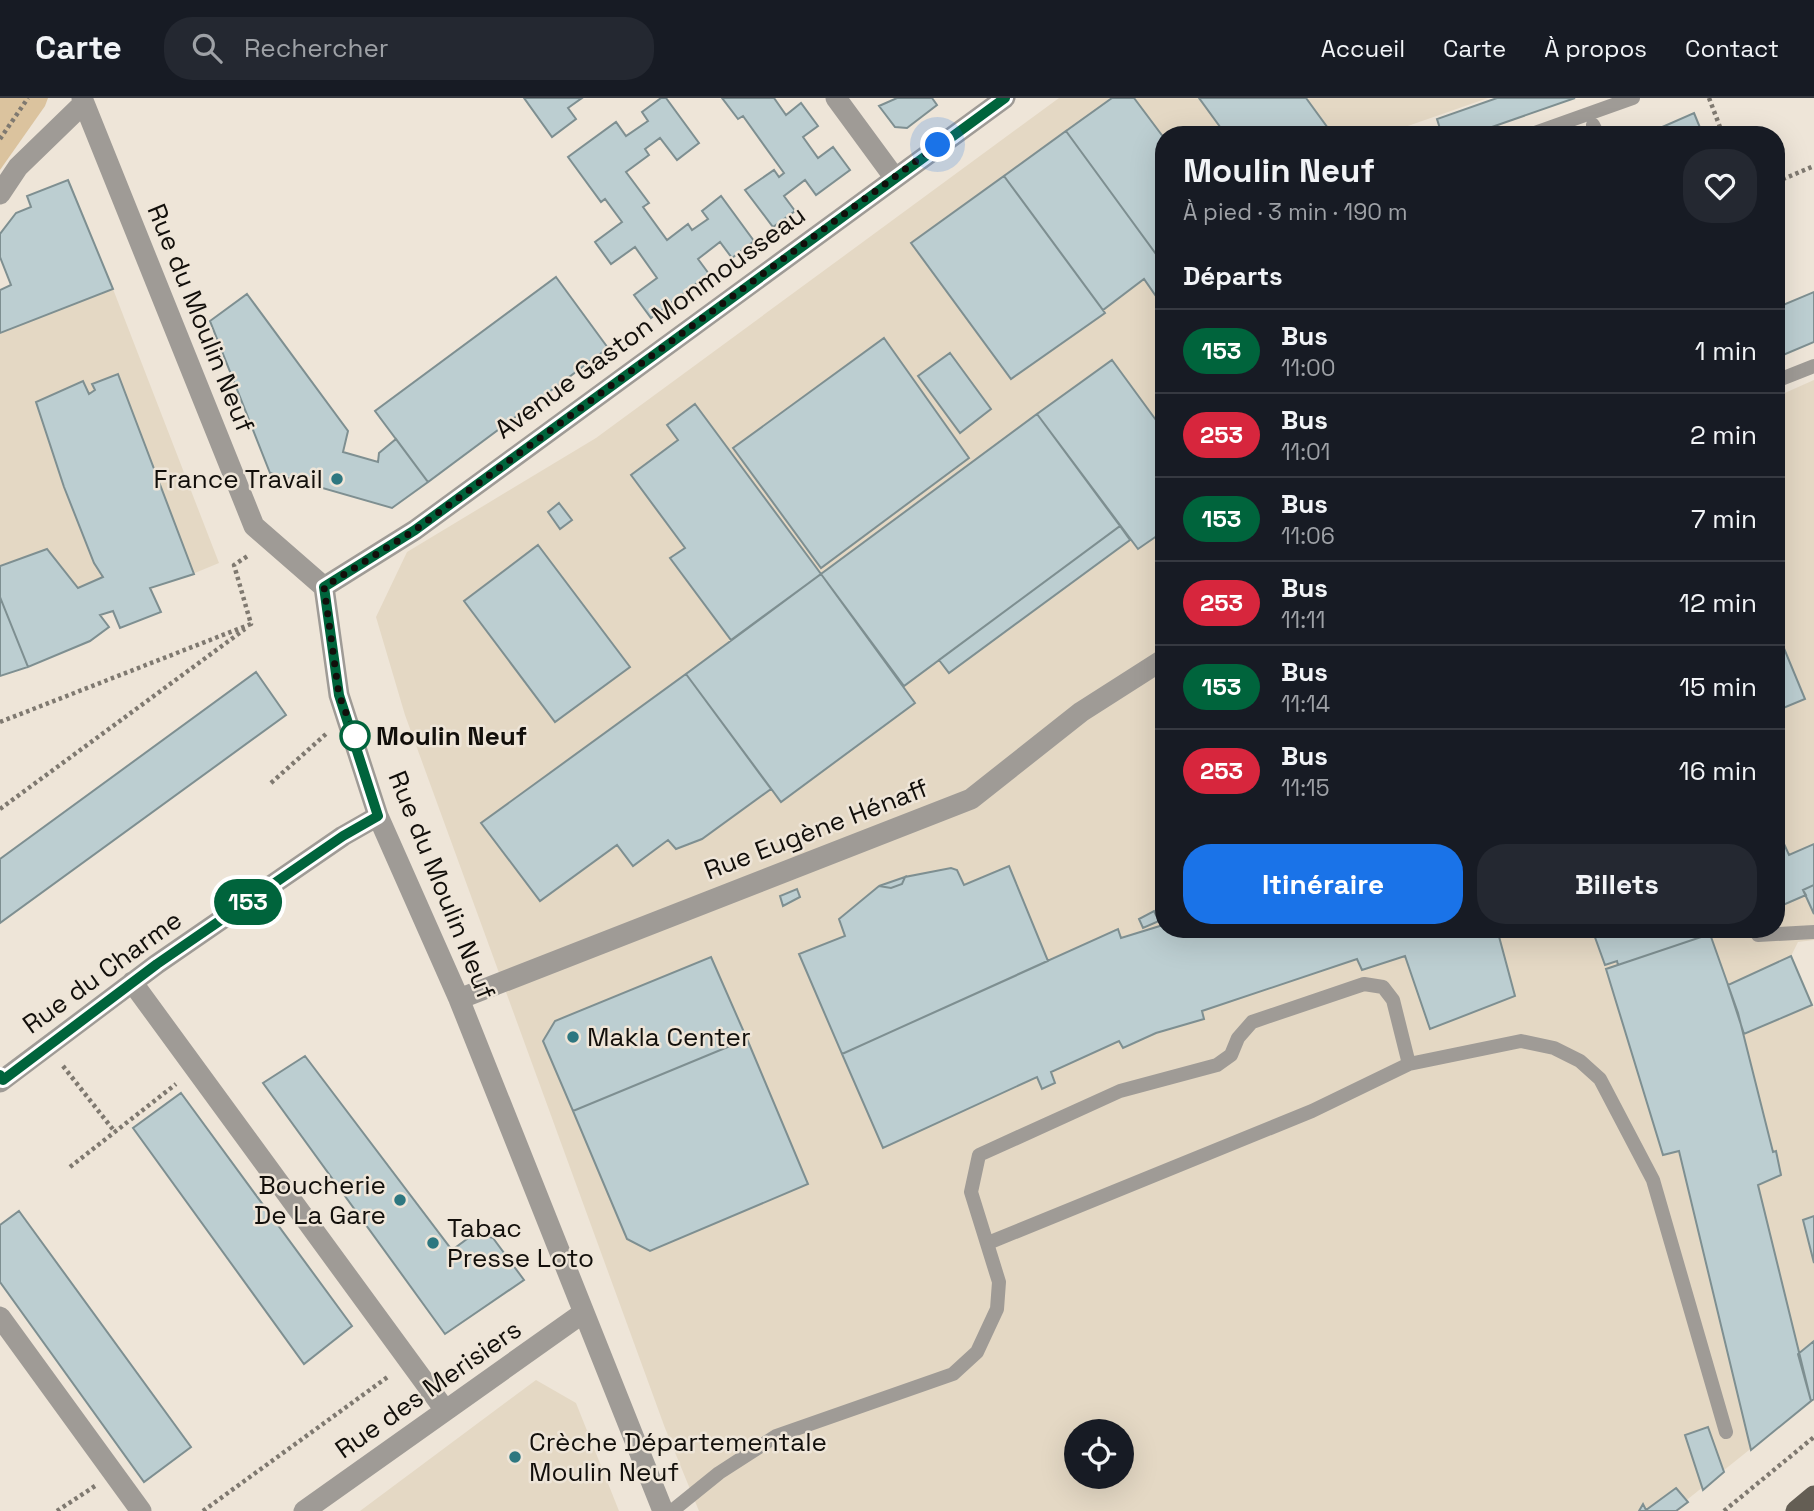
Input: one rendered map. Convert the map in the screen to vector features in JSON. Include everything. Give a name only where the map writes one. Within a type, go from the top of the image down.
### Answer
[{"type":"main road","points":[[1796,1511],[1814,1496]]},
{"type":"street","points":[[836,98],[894,177]]},
{"type":"street","name":"Avenue Gaston Monmousseau","points":[[324,587],[415,530],[1005,98]]},
{"type":"street","points":[[0,194],[18,167],[83,101]]},
{"type":"street","name":"Rue du Moulin Neuf","points":[[83,101],[254,526],[324,587],[339,695],[378,816],[459,999],[663,1511]]},
{"type":"street","name":"Rue Eugène Hénaff","points":[[459,999],[971,799],[1081,712],[1155,665]]},
{"type":"street","name":"Rue du Charme","points":[[1,1079],[132,982],[343,836],[378,816]]},
{"type":"street","points":[[132,982],[445,1410]]},
{"type":"street","name":"Rue des Merisiers","points":[[304,1511],[583,1313]]},
{"type":"street","points":[[0,1317],[141,1511]]},
{"type":"lane","points":[[1554,126],[1633,98]]},
{"type":"lane","points":[[1785,377],[1814,366]]},
{"type":"lane","points":[[1785,934],[1814,932]]},
{"type":"lane","points":[[673,1511],[719,1473],[776,1436],[953,1374],[977,1352],[997,1309],[999,1282],[971,1192],[979,1156],[1120,1091],[1217,1065],[1231,1055],[1238,1038],[1252,1022],[1364,984],[1383,987],[1393,1000],[1409,1064]]},
{"type":"lane","points":[[988,1243],[1312,1111],[1409,1064],[1521,1041],[1554,1048],[1580,1061],[1600,1080],[1653,1180],[1726,1432]]},
{"type":"path","points":[[0,139],[28,98]]},
{"type":"path","points":[[1709,98],[1720,126]]},
{"type":"path","points":[[1785,178],[1814,166]]},
{"type":"path","points":[[251,624],[234,565],[271,541]]},
{"type":"path","points":[[0,722],[251,624]]},
{"type":"path","points":[[0,808],[251,624]]},
{"type":"path","points":[[271,783],[347,715]]},
{"type":"path","points":[[47,1046],[115,1132]]},
{"type":"path","points":[[70,1167],[197,1069]]},
{"type":"path","points":[[203,1511],[410,1361]]},
{"type":"path","points":[[1724,1511],[1814,1437]]},
{"type":"path","points":[[57,1511],[114,1474]]},
{"type":"shaded area","points":[[0,98],[48,98],[0,170]]},
{"type":"shaded area","points":[[1059,98],[1488,98],[1408,126],[1155,126],[1155,938],[1785,938],[1785,393],[1814,380],[1814,940],[1798,942],[1791,956],[1814,1009],[1814,1398],[1673,1511],[699,1511],[665,1428],[405,715],[376,617],[407,552],[596,438]]},
{"type":"shaded area","points":[[113,289],[219,563],[178,580],[176,578],[150,587],[161,612],[120,628],[113,612],[101,615],[109,627],[90,639],[0,597],[0,333]]},
{"type":"shaded area","name":"Crèche Départementale Moulin Neuf","points":[[536,1380],[576,1403],[619,1511],[360,1511]]},
{"type":"building","points":[[524,98],[582,98],[568,108],[576,119],[552,137]]},
{"type":"building","points":[[661,98],[666,98],[699,143],[677,160],[660,138],[645,149],[649,155],[626,172],[649,203],[643,207],[667,240],[688,224],[692,230],[708,219],[702,211],[721,196],[754,241],[732,258],[720,242],[698,259],[709,274],[651,318],[634,295],[657,278],[635,247],[611,264],[595,242],[622,222],[605,199],[601,202],[568,157],[616,122],[626,136],[648,121],[642,112]]},
{"type":"building","points":[[722,98],[774,98],[786,115],[801,103],[818,126],[803,137],[818,158],[833,147],[850,170],[816,195],[805,180],[784,196],[795,211],[773,227],[745,190],[774,170],[779,177],[784,173],[743,116],[738,119]]},
{"type":"building","points":[[897,98],[932,98],[937,105],[907,128],[895,127],[879,106]]},
{"type":"building","points":[[1112,98],[1134,98],[1155,126],[1155,253],[1066,131]]},
{"type":"building","points":[[1199,98],[1306,98],[1326,126],[1219,126]]},
{"type":"building","points":[[1497,98],[1575,98],[1495,126],[1439,126],[1437,119]]},
{"type":"building","points":[[1694,113],[1699,126],[1664,126]]},
{"type":"building","points":[[1066,131],[1155,253],[1155,295],[1144,279],[1103,310],[1004,176]]},
{"type":"building","points":[[1004,176],[1105,313],[1011,379],[911,243]]},
{"type":"building","points":[[68,180],[113,289],[0,333],[0,290],[11,285],[0,257],[0,234],[16,213],[31,207],[27,196]]},
{"type":"building","points":[[556,277],[608,348],[428,482],[375,411]]},
{"type":"building","points":[[1814,292],[1814,342],[1785,354],[1785,304]]},
{"type":"building","points":[[247,294],[348,431],[343,452],[378,462],[379,453],[396,439],[428,482],[392,508],[270,473],[210,321]]},
{"type":"building","points":[[884,338],[969,458],[821,568],[733,448]]},
{"type":"building","points":[[950,353],[991,409],[960,433],[918,376]]},
{"type":"building","points":[[1112,360],[1155,419],[1155,537],[1138,549],[1037,414]]},
{"type":"building","points":[[118,374],[194,574],[150,588],[161,612],[120,628],[113,611],[100,615],[109,627],[90,641],[28,667],[0,597],[0,566],[47,549],[78,588],[103,577],[94,563],[64,487],[36,402],[83,381],[89,394],[95,390],[92,384]]},
{"type":"building","points":[[695,404],[821,574],[731,640],[670,558],[685,548],[631,475],[678,440],[667,425]]},
{"type":"building","points":[[1037,414],[1120,526],[904,686],[821,574]]},
{"type":"building","points":[[559,503],[572,520],[560,529],[548,512]]},
{"type":"building","points":[[1120,526],[1130,540],[949,673],[939,660]]},
{"type":"building","points":[[538,545],[630,667],[555,722],[464,601]]},
{"type":"building","points":[[821,574],[915,703],[781,802],[686,674]]},
{"type":"building","points":[[0,597],[28,667],[0,676]]},
{"type":"building","points":[[1785,651],[1805,699],[1785,707]]},
{"type":"building","points":[[256,672],[286,715],[0,923],[0,859]]},
{"type":"building","points":[[686,674],[771,789],[702,839],[676,849],[668,840],[633,866],[617,845],[540,901],[481,823]]},
{"type":"building","points":[[1814,844],[1814,885],[1803,890],[1806,895],[1785,904],[1785,846],[1789,855]]},
{"type":"building","points":[[1009,866],[1048,961],[842,1054],[799,954],[845,936],[839,919],[879,886],[891,888],[902,884],[905,877],[951,868],[957,870],[964,885]]},
{"type":"building","points":[[905,877],[902,884],[891,888],[879,886]]},
{"type":"building","points":[[1814,885],[1814,914],[1803,890]]},
{"type":"building","points":[[797,889],[800,897],[783,906],[780,896]]},
{"type":"building","points":[[1154,911],[1155,913],[1155,923],[1143,928],[1139,919]]},
{"type":"building","points":[[1155,927],[1155,938],[1499,938],[1515,996],[1430,1029],[1405,956],[1362,970],[1357,959],[1202,1011],[1204,1019],[1156,1033],[1123,1048],[1119,1041],[1051,1072],[1055,1083],[1042,1089],[1037,1077],[883,1148],[842,1054],[1118,929],[1121,938]]},
{"type":"building","points":[[1595,938],[1698,938],[1618,965],[1617,961],[1605,965]]},
{"type":"building","points":[[1698,938],[1711,938],[1738,1013],[1781,1175],[1758,1185],[1811,1401],[1751,1450],[1679,1151],[1663,1155],[1606,969]]},
{"type":"building","points":[[1791,956],[1812,1005],[1744,1034],[1728,985]]},
{"type":"building","points":[[711,957],[747,1039],[573,1111],[543,1041],[555,1021]]},
{"type":"building","points":[[747,1039],[808,1184],[650,1251],[627,1239],[573,1111]]},
{"type":"building","points":[[305,1056],[452,1250],[475,1233],[493,1238],[524,1280],[445,1334],[263,1083]]},
{"type":"building","points":[[181,1093],[352,1326],[304,1364],[133,1128]]},
{"type":"building","points":[[19,1211],[191,1447],[144,1482],[0,1282],[0,1225]]},
{"type":"building","points":[[1814,1216],[1814,1263],[1803,1220]]},
{"type":"building","points":[[1814,1341],[1814,1399],[1811,1401],[1798,1354]]},
{"type":"building","points":[[1708,1427],[1724,1472],[1703,1490],[1685,1435]]},
{"type":"building","points":[[1676,1488],[1688,1502],[1676,1511],[1639,1511],[1643,1504],[1646,1510]]},
{"type":"bus line","name":"153","points":[[0,1075],[3,1080],[157,964],[343,836],[378,816],[339,695],[324,587],[415,530],[1005,98]]},
{"type":"place","name":"France Travail","points":[[337,479]]},
{"type":"place","name":"Moulin Neuf","points":[[355,736]]},
{"type":"place","name":"Makla Center","points":[[573,1037]]},
{"type":"place","name":"Boucherie De La Gare","points":[[400,1200]]},
{"type":"place","name":"Tabac Presse Loto","points":[[433,1243]]},
{"type":"place","name":"Crèche Départementale Moulin Neuf","points":[[515,1457]]},
{"type":"route","points":[[355,736],[339,695],[324,587],[415,530],[938,145]]}]
